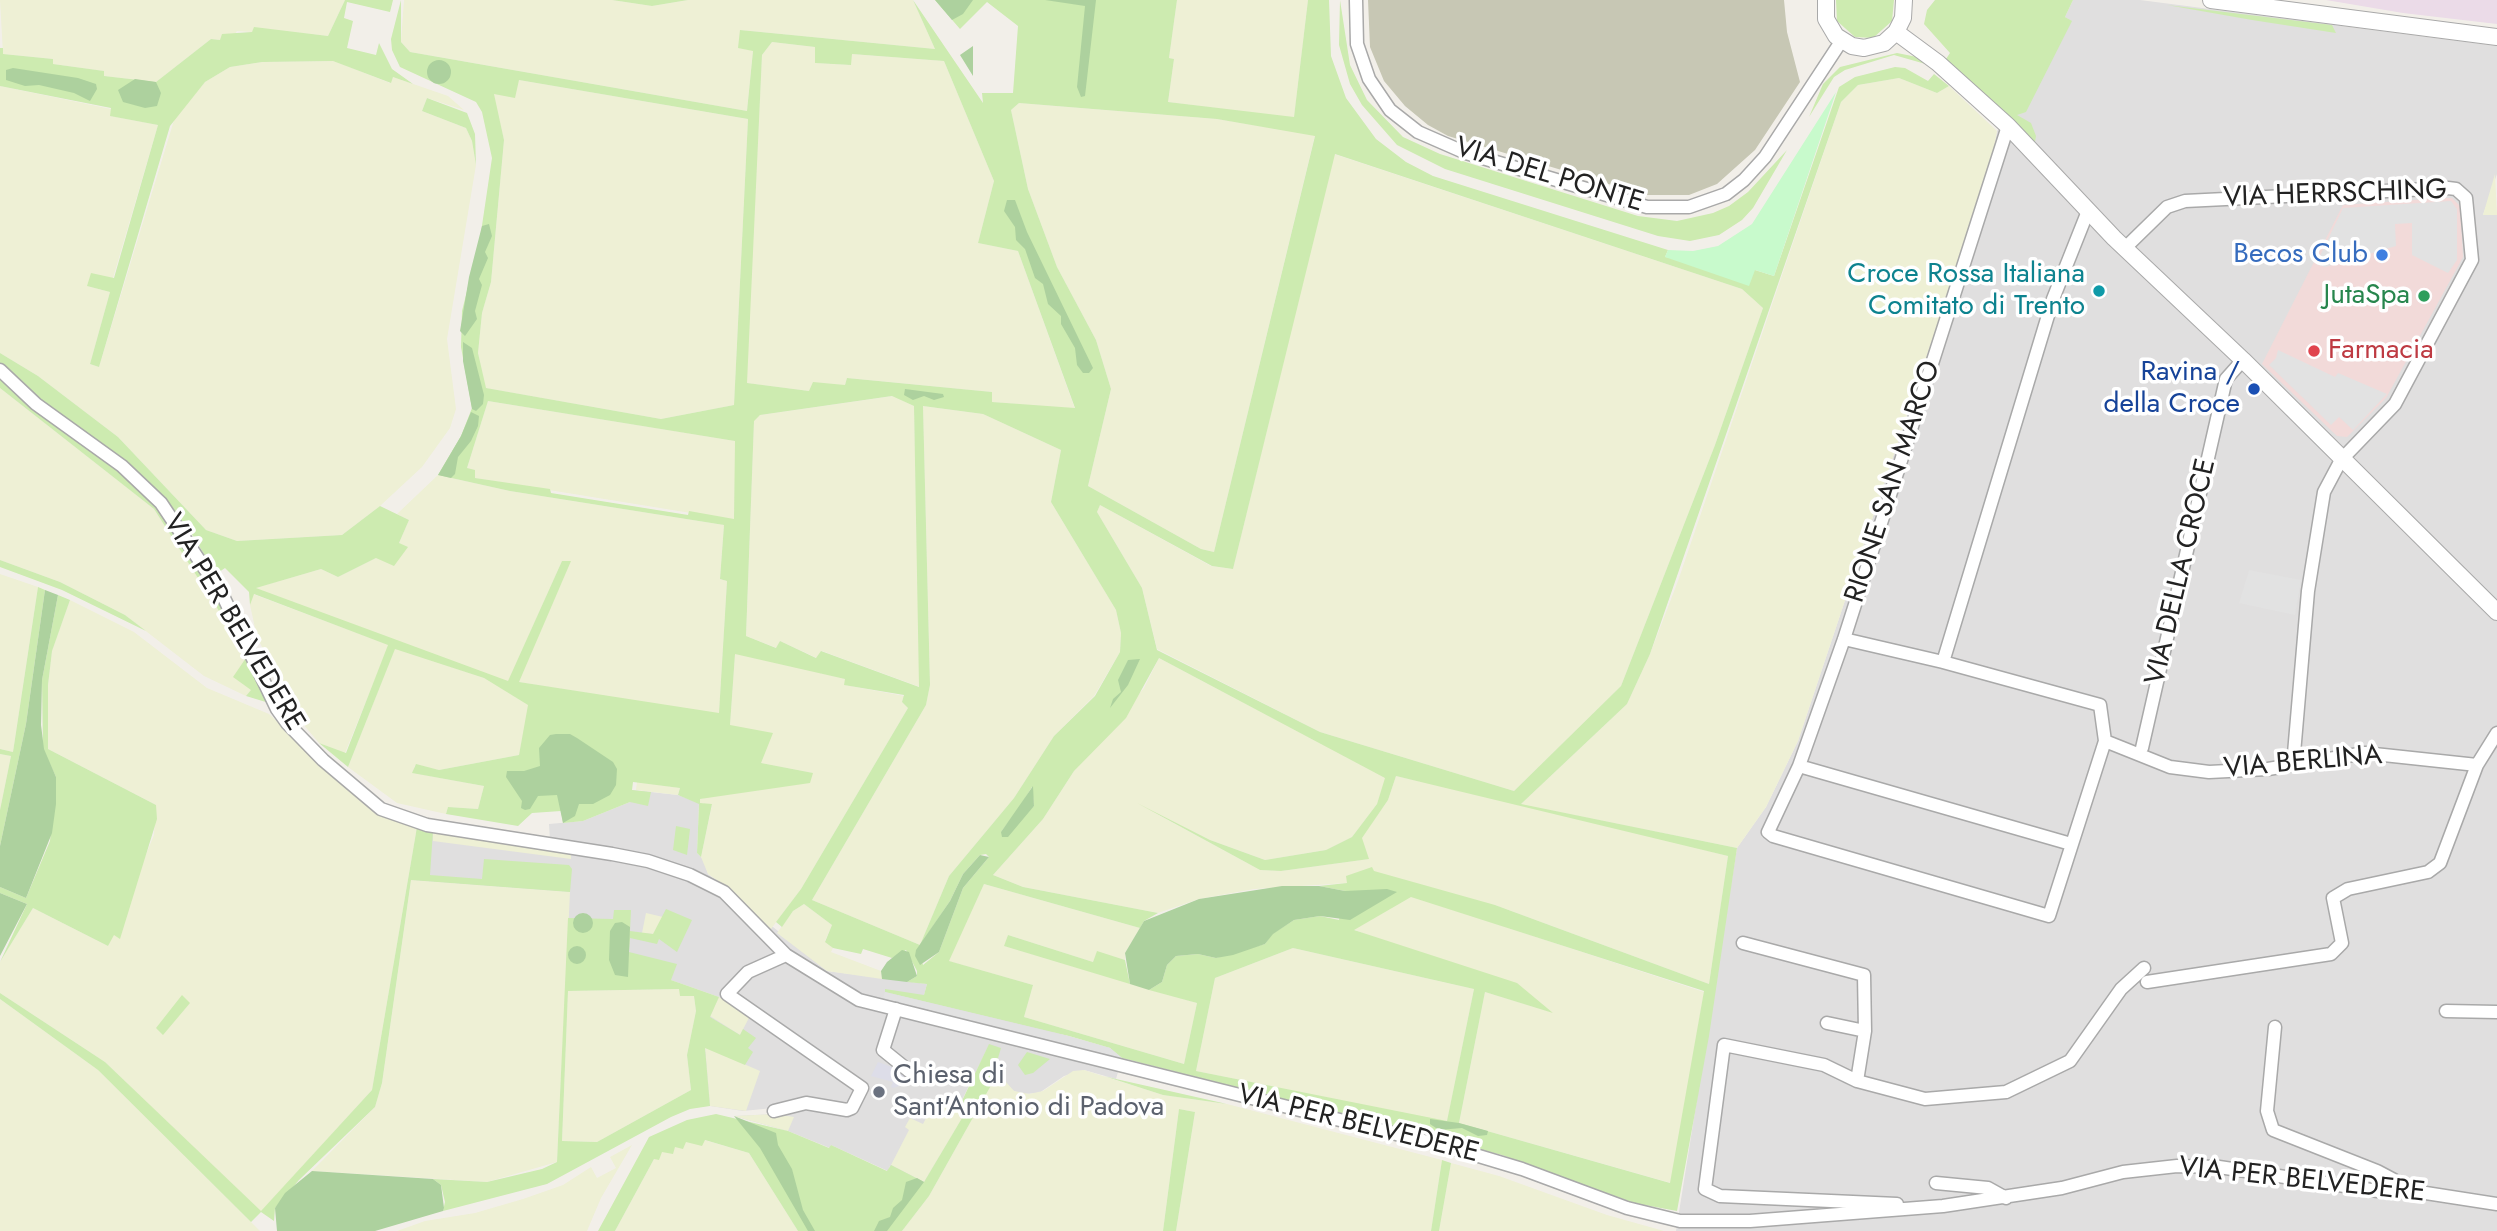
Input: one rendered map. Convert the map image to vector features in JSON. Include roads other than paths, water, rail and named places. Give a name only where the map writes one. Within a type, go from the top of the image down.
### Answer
[{"type":"street","name":"VIA DEL PONTE","points":[[1356,0],[1357,44],[1369,79],[1390,110],[1418,132],[1466,153],[1647,207],[1689,207],[1726,194],[1744,180],[1765,157],[1842,40]]},
{"type":"street","points":[[1826,0],[1826,19],[1842,40],[1852,46],[1873,47],[1896,32],[1903,19],[1904,0]]},
{"type":"street","points":[[2211,0],[2497,37]]},
{"type":"street","points":[[1896,32],[1938,63],[2008,126],[2125,248],[2243,360],[2497,612]]},
{"type":"street","name":"RIONE SAN MARCO","points":[[1844,639],[1943,662],[2100,705],[2105,741],[2049,915],[1773,836],[1768,832],[1799,766],[1844,639],[2008,126]]},
{"type":"street","name":"VIA HERRSCHING","points":[[2125,248],[2167,207],[2185,201],[2448,188],[2462,193],[2469,206],[2472,260],[2395,404],[2341,460]]},
{"type":"street","points":[[1943,662],[2053,299],[2088,211]]},
{"type":"street","name":"VIA DELLA CROCE","points":[[2142,748],[2226,379],[2243,360]]},
{"type":"street","name":"VIA PER BELVEDERE","points":[[0,370],[36,404],[122,466],[161,503],[223,596],[282,716],[295,734],[370,801],[394,816],[427,825],[612,854],[684,873],[724,892],[786,955],[859,1000],[1488,1158],[1627,1208],[1666,1219],[1750,1221],[1943,1206],[2062,1188],[2123,1172],[2177,1166],[2219,1167],[2391,1193],[2400,1189],[2497,1204]]},
{"type":"street","points":[[2293,765],[2314,554],[2324,492],[2341,460]]},
{"type":"street","points":[[2147,982],[2322,958],[2331,954],[2342,943],[2333,898],[2348,889],[2428,872],[2440,863],[2477,765],[2497,733]]},
{"type":"street","name":"VIA BERLINA","points":[[2105,741],[2170,766],[2209,772],[2293,765],[2382,753],[2477,765]]},
{"type":"street","points":[[1799,766],[2071,844]]},
{"type":"street","points":[[1744,943],[1864,975],[1865,1031],[1857,1081]]},
{"type":"street","points":[[774,1111],[806,1102],[847,1110],[852,1108],[862,1088],[727,994],[748,972],[786,955]]},
{"type":"street","name":"VIA PER BELVEDERE","points":[[1943,1206],[1720,1196],[1705,1189],[1724,1045],[1824,1065],[1857,1081],[1925,1098],[2006,1092],[2070,1061],[2129,982],[2144,968]]},
{"type":"street","points":[[896,1009],[883,1050],[909,1071]]},
{"type":"street","points":[[2446,1011],[2497,1012]]},
{"type":"street","points":[[1827,1023],[1865,1031]]},
{"type":"street","points":[[2275,1027],[2267,1111],[2273,1130],[2377,1171],[2394,1180],[2400,1189]]},
{"type":"street","points":[[1937,1183],[1988,1188],[2006,1198]]},
{"type":"place","name":"Becos Club","points":[[2382,255]]},
{"type":"place","name":"Croce Rossa Italiana Comitato di Trento","points":[[2099,291]]},
{"type":"place","name":"JutaSpa","points":[[2424,296]]},
{"type":"place","name":"Farmacia","points":[[2314,351]]},
{"type":"place","name":"Ravina / della Croce","points":[[2254,389]]},
{"type":"place","name":"Chiesa di Sant'Antonio di Padova","points":[[879,1092]]}]
